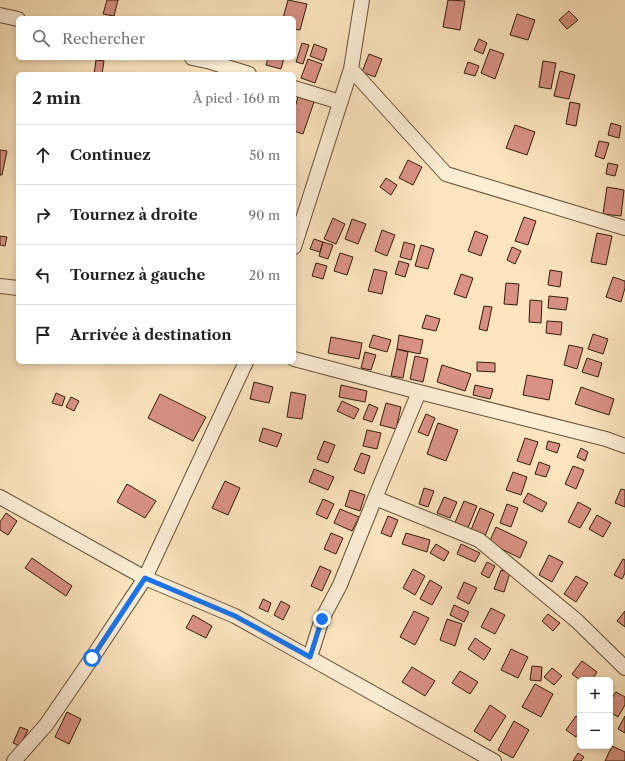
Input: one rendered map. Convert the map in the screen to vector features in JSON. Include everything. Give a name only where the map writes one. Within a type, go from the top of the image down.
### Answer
[{"type":"street","points":[[296,240],[351,69],[362,0]]},
{"type":"street","points":[[0,15],[16,19]]},
{"type":"street","points":[[199,60],[242,72]]},
{"type":"street","points":[[351,69],[446,174],[625,228]]},
{"type":"street","points":[[296,89],[340,102]]},
{"type":"street","points":[[0,286],[16,288]]},
{"type":"street","points":[[296,359],[419,392],[606,439],[625,446]]},
{"type":"street","points":[[14,761],[46,725],[145,578],[245,364]]},
{"type":"street","points":[[310,657],[322,619],[340,585],[419,392]]},
{"type":"street","points":[[0,497],[145,578],[235,616],[494,761]]},
{"type":"street","points":[[375,498],[479,540],[577,621],[625,668]]},
{"type":"building","points":[[107,0],[118,0],[114,16],[103,14]]},
{"type":"building","points":[[288,0],[307,4],[300,30],[296,29],[296,16],[284,16]]},
{"type":"building","points":[[448,0],[465,1],[460,30],[443,27]]},
{"type":"building","points":[[569,11],[578,20],[567,29],[559,20]]},
{"type":"building","points":[[517,14],[535,20],[528,40],[510,35]]},
{"type":"building","points":[[479,39],[487,43],[483,54],[474,50]]},
{"type":"building","points":[[302,43],[309,45],[303,64],[296,62]]},
{"type":"building","points":[[314,44],[327,49],[323,61],[310,56]]},
{"type":"building","points":[[490,49],[504,54],[495,79],[481,73]]},
{"type":"building","points":[[369,54],[382,59],[375,77],[362,72]]},
{"type":"building","points":[[308,59],[322,64],[315,83],[301,78]]},
{"type":"building","points":[[96,60],[104,61],[102,72],[94,72]]},
{"type":"building","points":[[267,60],[283,60],[281,69],[266,65]]},
{"type":"building","points":[[543,61],[556,63],[551,89],[539,87]]},
{"type":"building","points":[[468,62],[479,66],[475,76],[464,73]]},
{"type":"building","points":[[560,71],[575,75],[569,99],[554,96]]},
{"type":"building","points":[[298,97],[314,102],[303,134],[296,132],[296,104]]},
{"type":"building","points":[[570,102],[580,104],[576,126],[566,124]]},
{"type":"building","points":[[611,123],[621,126],[619,138],[608,135]]},
{"type":"building","points":[[515,125],[535,132],[527,155],[506,148]]},
{"type":"building","points":[[599,141],[609,143],[604,159],[595,156]]},
{"type":"building","points":[[0,150],[7,151],[2,175],[0,175]]},
{"type":"building","points":[[408,160],[422,167],[413,185],[399,178]]},
{"type":"building","points":[[608,163],[618,165],[615,176],[606,174]]},
{"type":"building","points":[[386,178],[397,185],[391,195],[380,187]]},
{"type":"building","points":[[607,187],[624,190],[621,216],[603,214]]},
{"type":"building","points":[[524,217],[536,221],[528,245],[515,241]]},
{"type":"building","points":[[333,218],[345,224],[336,244],[324,239]]},
{"type":"building","points":[[352,219],[366,224],[358,244],[345,239]]},
{"type":"building","points":[[382,230],[395,235],[387,256],[375,251]]},
{"type":"building","points":[[475,231],[488,236],[481,256],[468,251]]},
{"type":"building","points":[[597,233],[612,236],[606,265],[591,262]]},
{"type":"building","points":[[0,236],[7,237],[5,246],[0,245]]},
{"type":"building","points":[[314,239],[323,242],[320,252],[310,249]]},
{"type":"building","points":[[323,242],[333,245],[328,259],[319,256]]},
{"type":"building","points":[[404,242],[415,245],[411,260],[400,257]]},
{"type":"building","points":[[421,245],[434,249],[428,269],[415,266]]},
{"type":"building","points":[[512,247],[521,251],[515,264],[507,260]]},
{"type":"building","points":[[340,253],[353,257],[347,275],[334,271]]},
{"type":"building","points":[[399,261],[409,264],[405,277],[395,274]]},
{"type":"building","points":[[316,263],[327,266],[323,279],[312,276]]},
{"type":"building","points":[[374,269],[387,272],[382,294],[368,291]]},
{"type":"building","points":[[550,270],[562,272],[560,287],[548,285]]},
{"type":"building","points":[[461,274],[473,278],[466,298],[454,294]]},
{"type":"building","points":[[613,277],[625,281],[625,288],[621,302],[606,297]]},
{"type":"building","points":[[506,283],[519,284],[517,305],[504,304]]},
{"type":"building","points":[[549,296],[568,298],[566,310],[548,308]]},
{"type":"building","points":[[530,300],[542,301],[541,323],[529,322]]},
{"type":"building","points":[[484,306],[492,307],[487,331],[479,329]]},
{"type":"building","points":[[426,315],[440,319],[436,331],[422,328]]},
{"type":"building","points":[[547,321],[562,322],[561,335],[546,333]]},
{"type":"building","points":[[593,334],[608,339],[603,354],[588,349]]},
{"type":"building","points":[[373,335],[391,340],[387,352],[369,347]]},
{"type":"building","points":[[399,335],[423,340],[420,354],[397,349]]},
{"type":"building","points":[[331,337],[362,343],[359,359],[328,353]]},
{"type":"building","points":[[569,345],[583,348],[577,369],[564,365]]},
{"type":"building","points":[[397,349],[408,352],[403,378],[391,376]]},
{"type":"building","points":[[365,352],[376,355],[371,370],[361,368]]},
{"type":"building","points":[[415,356],[428,359],[423,382],[410,379]]},
{"type":"building","points":[[587,358],[602,363],[598,377],[582,372]]},
{"type":"building","points":[[477,362],[495,363],[495,372],[477,371]]},
{"type":"building","points":[[442,365],[471,374],[465,391],[437,382]]},
{"type":"building","points":[[527,375],[553,380],[549,400],[523,395]]},
{"type":"building","points":[[254,382],[273,387],[269,403],[250,399]]},
{"type":"building","points":[[341,385],[367,391],[365,402],[339,397]]},
{"type":"building","points":[[475,385],[493,389],[490,399],[473,395]]},
{"type":"building","points":[[581,387],[614,399],[609,415],[575,404]]},
{"type":"building","points":[[291,392],[306,395],[302,419],[287,417]]},
{"type":"building","points":[[56,393],[65,397],[62,406],[52,403]]},
{"type":"building","points":[[160,394],[206,417],[193,441],[148,418]]},
{"type":"building","points":[[71,397],[79,401],[74,411],[66,407]]},
{"type":"building","points":[[342,401],[359,409],[354,419],[337,411]]},
{"type":"building","points":[[386,403],[401,407],[396,429],[380,425]]},
{"type":"building","points":[[369,404],[378,408],[372,422],[363,419]]},
{"type":"building","points":[[426,414],[435,418],[428,436],[418,432]]},
{"type":"building","points":[[438,423],[458,430],[446,461],[427,454]]},
{"type":"building","points":[[263,428],[282,434],[277,447],[259,441]]},
{"type":"building","points":[[367,430],[381,433],[377,449],[363,446]]},
{"type":"building","points":[[525,438],[538,442],[530,465],[517,461]]},
{"type":"building","points":[[324,441],[335,445],[328,463],[317,459]]},
{"type":"building","points":[[548,441],[560,444],[557,453],[546,449]]},
{"type":"building","points":[[581,448],[588,452],[585,461],[577,457]]},
{"type":"building","points":[[361,453],[370,456],[364,474],[354,470]]},
{"type":"building","points":[[539,462],[550,466],[546,477],[535,474]]},
{"type":"building","points":[[573,466],[584,470],[576,489],[565,484]]},
{"type":"building","points":[[314,469],[334,477],[328,490],[309,482]]},
{"type":"building","points":[[513,472],[527,477],[521,495],[506,490]]},
{"type":"building","points":[[225,481],[240,488],[228,515],[212,508]]},
{"type":"building","points":[[127,484],[156,501],[145,518],[117,502]]},
{"type":"building","points":[[424,488],[434,491],[428,507],[419,504]]},
{"type":"building","points":[[621,489],[625,490],[625,507],[615,503]]},
{"type":"building","points":[[350,490],[365,495],[360,511],[345,506]]},
{"type":"building","points":[[528,493],[547,503],[542,512],[523,502]]},
{"type":"building","points":[[444,497],[457,502],[450,518],[437,513]]},
{"type":"building","points":[[323,499],[334,504],[327,519],[316,514]]},
{"type":"building","points":[[464,501],[477,506],[467,530],[454,525]]},
{"type":"building","points":[[578,502],[591,509],[580,528],[568,522]]},
{"type":"building","points":[[507,504],[518,508],[511,527],[500,523]]},
{"type":"building","points":[[480,508],[494,514],[485,536],[471,530]]},
{"type":"building","points":[[340,509],[359,517],[352,531],[334,523]]},
{"type":"building","points":[[6,513],[17,521],[8,535],[0,530],[0,522]]},
{"type":"building","points":[[597,515],[611,523],[603,537],[589,529]]},
{"type":"building","points":[[388,516],[398,520],[391,537],[381,533]]},
{"type":"building","points":[[496,527],[527,542],[520,558],[489,543]]},
{"type":"building","points":[[331,533],[343,538],[336,554],[324,549]]},
{"type":"building","points":[[406,533],[430,540],[427,552],[402,544]]},
{"type":"building","points":[[436,544],[449,552],[444,561],[430,553]]},
{"type":"building","points":[[461,544],[480,553],[475,562],[457,554]]},
{"type":"building","points":[[549,555],[563,562],[552,582],[539,575]]},
{"type":"building","points":[[32,558],[72,586],[66,596],[25,568]]},
{"type":"building","points":[[623,559],[625,560],[625,573],[622,579],[614,575]]},
{"type":"building","points":[[487,562],[495,566],[489,578],[481,574]]},
{"type":"building","points":[[320,566],[331,571],[322,591],[311,586]]},
{"type":"building","points":[[413,569],[425,576],[415,595],[403,588]]},
{"type":"building","points":[[501,570],[510,573],[504,592],[494,589]]},
{"type":"building","points":[[576,576],[588,583],[576,602],[564,594]]},
{"type":"building","points":[[430,580],[442,587],[432,605],[420,599]]},
{"type":"building","points":[[464,582],[477,588],[469,604],[457,598]]},
{"type":"building","points":[[263,599],[271,603],[268,612],[259,608]]},
{"type":"building","points":[[281,601],[290,606],[283,620],[274,615]]},
{"type":"building","points":[[454,605],[469,612],[464,622],[450,615]]},
{"type":"building","points":[[491,608],[505,615],[495,634],[481,627]]},
{"type":"building","points":[[414,611],[429,618],[415,645],[400,637]]},
{"type":"building","points":[[625,611],[625,627],[617,621]]},
{"type":"building","points":[[548,614],[560,623],[553,631],[542,621]]},
{"type":"building","points":[[193,615],[212,626],[206,638],[186,628]]},
{"type":"building","points":[[447,619],[462,624],[455,646],[440,640]]},
{"type":"building","points":[[475,638],[491,649],[484,660],[468,649]]},
{"type":"building","points":[[511,649],[528,657],[518,678],[501,670]]},
{"type":"building","points":[[582,661],[597,672],[594,677],[577,678],[572,674]]},
{"type":"building","points":[[532,666],[542,667],[541,681],[530,680]]},
{"type":"building","points":[[412,667],[435,681],[425,696],[402,682]]},
{"type":"building","points":[[552,668],[562,676],[554,685],[544,677]]},
{"type":"building","points":[[460,671],[478,682],[470,694],[452,683]]},
{"type":"building","points":[[535,684],[553,694],[541,717],[522,707]]},
{"type":"building","points":[[616,692],[625,697],[625,705],[618,717],[613,714],[613,696]]},
{"type":"building","points":[[490,705],[506,716],[490,741],[474,731]]},
{"type":"building","points":[[67,712],[81,719],[69,744],[55,737]]},
{"type":"building","points":[[576,716],[577,717],[576,737],[566,730]]},
{"type":"building","points":[[625,716],[625,733],[618,729]]},
{"type":"building","points":[[514,721],[529,730],[513,758],[498,750]]},
{"type":"building","points":[[20,727],[28,730],[20,746],[13,743]]},
{"type":"building","points":[[613,746],[625,752],[625,761],[605,761],[611,749],[613,749]]},
{"type":"building","points":[[578,753],[584,757],[581,761],[573,761]]},
{"type":"route","points":[[92,658],[145,578],[235,616],[310,657],[322,619]]}]
